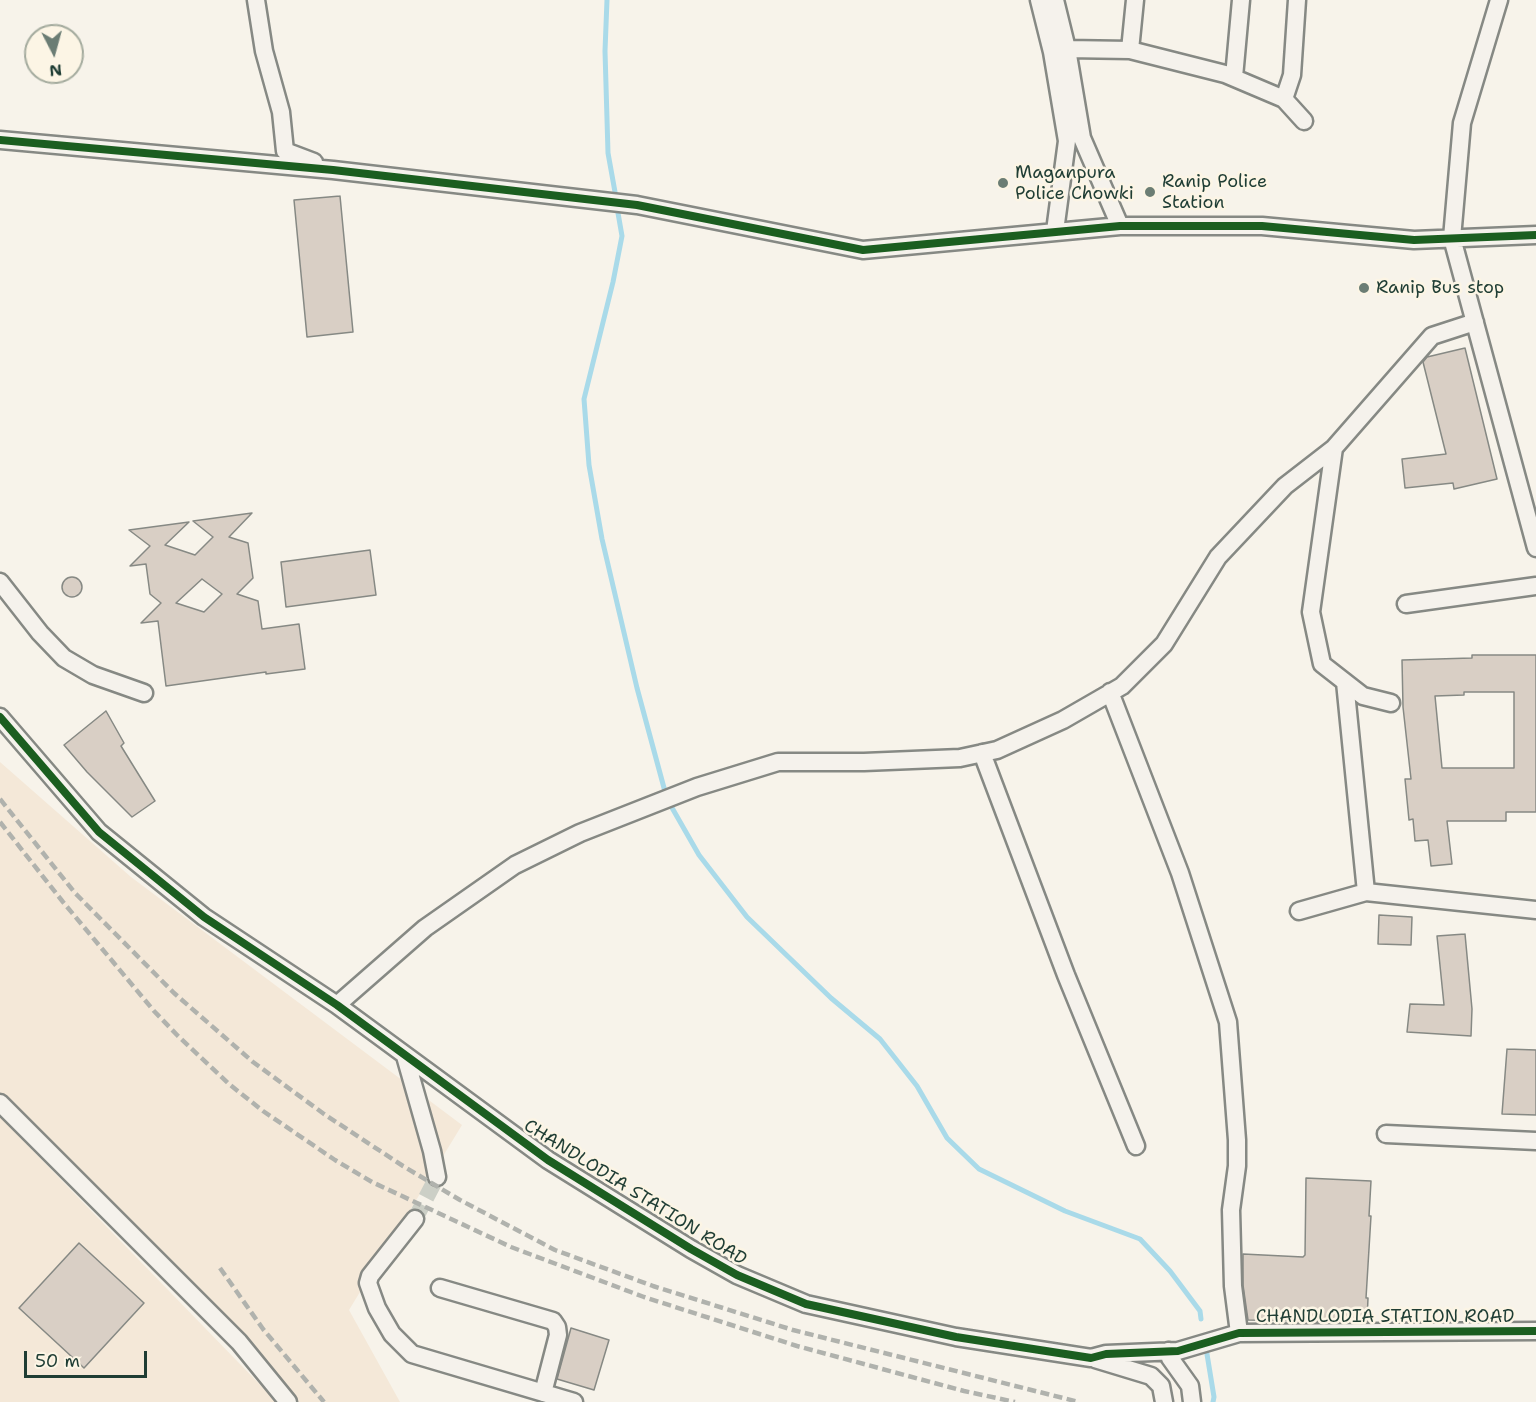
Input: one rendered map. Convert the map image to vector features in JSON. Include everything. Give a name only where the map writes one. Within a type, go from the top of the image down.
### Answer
[{"type":"street","points":[[256,0],[264,51],[281,112],[285,151],[333,170]]},
{"type":"street","points":[[1039,0],[1052,52],[1067,141],[1055,231]]},
{"type":"street","points":[[1055,0],[1067,49],[1082,138],[1120,226]]},
{"type":"street","points":[[1130,50],[1135,0]]},
{"type":"street","points":[[1234,77],[1241,0]]},
{"type":"street","points":[[1284,99],[1292,75],[1297,0]]},
{"type":"street","points":[[1499,0],[1462,123],[1452,238],[1536,548]]},
{"type":"street","points":[[1067,49],[1130,50],[1234,77],[1284,99],[1304,121]]},
{"type":"street","points":[[0,140],[333,170],[637,205],[863,250],[1120,226],[1262,226],[1414,240],[1536,236]]},
{"type":"street","points":[[337,1005],[424,928],[515,865],[580,833],[687,791],[778,762],[960,758],[997,750],[1063,720],[1122,686],[1164,644],[1218,557],[1285,486],[1334,448],[1432,336],[1475,322]]},
{"type":"street","points":[[1334,448],[1311,612],[1322,664],[1364,696],[1391,703]]},
{"type":"street","points":[[0,582],[40,633],[64,658],[93,675],[144,693]]},
{"type":"street","points":[[1406,604],[1536,586]]},
{"type":"street","points":[[1345,682],[1366,892]]},
{"type":"street","points":[[1110,692],[1180,873],[1228,1022],[1237,1140],[1237,1166],[1232,1210],[1233,1286],[1239,1333]]},
{"type":"street","name":"CHANDLODIA STATION ROAD","points":[[0,717],[99,832],[204,917],[337,1005],[548,1160],[737,1275],[806,1304],[956,1337],[1091,1358],[1106,1354],[1178,1351],[1239,1333],[1536,1331]]},
{"type":"street","points":[[982,753],[1066,975],[1136,1146]]},
{"type":"street","points":[[1299,911],[1366,892],[1536,910]]},
{"type":"street","points":[[405,1056],[432,1151],[437,1177]]},
{"type":"street","points":[[0,1103],[239,1342],[288,1402]]},
{"type":"street","points":[[1386,1134],[1536,1141]]},
{"type":"street","points":[[415,1219],[370,1276],[368,1283],[376,1308],[392,1334],[412,1354],[574,1402]]},
{"type":"street","points":[[440,1288],[553,1321],[558,1335],[543,1393]]},
{"type":"street","points":[[1168,1351],[1170,1358],[1190,1386],[1192,1402]]},
{"type":"street","points":[[1091,1358],[1151,1376],[1161,1386],[1164,1402]]},
{"type":"shaded area","points":[[0,762],[131,877],[462,1125],[349,1310],[400,1402],[0,1402],[0,1117],[273,1398],[285,1385],[157,1250],[0,1093]]},
{"type":"building","points":[[340,196],[353,332],[307,337],[294,200]]},
{"type":"building","points":[[1465,348],[1497,479],[1454,489],[1453,483],[1405,488],[1402,459],[1446,454],[1423,362],[1427,357]]},
{"type":"building","points":[[252,513],[229,537],[248,543],[253,578],[237,594],[258,601],[262,629],[299,624],[305,669],[166,686],[158,621],[141,623],[161,603],[150,594],[146,564],[130,566],[150,546],[129,530],[189,522],[165,545],[195,555],[213,537],[193,521]],"holes":[[[202,579],[222,594],[204,612],[176,603]]]},
{"type":"building","points":[[370,550],[376,595],[286,607],[281,562]]},
{"type":"building","points":[[72,577],[79,580],[82,587],[79,594],[72,597],[65,594],[62,587],[65,580]]},
{"type":"building","points":[[1472,655],[1536,655],[1536,812],[1506,812],[1506,821],[1447,821],[1452,864],[1431,866],[1428,840],[1415,841],[1413,819],[1409,820],[1405,779],[1411,779],[1403,707],[1402,660],[1472,658]],"holes":[[[1464,692],[1514,692],[1514,768],[1442,768],[1435,696],[1464,695]]]},
{"type":"building","points":[[106,711],[124,743],[121,746],[155,801],[132,817],[87,772],[64,745]]},
{"type":"building","points":[[1379,915],[1412,917],[1411,945],[1378,944]]},
{"type":"building","points":[[1465,934],[1472,1009],[1471,1036],[1407,1032],[1410,1004],[1444,1005],[1437,936]]},
{"type":"building","points":[[1507,1049],[1536,1050],[1536,1115],[1502,1114]]},
{"type":"building","points":[[1306,1178],[1371,1181],[1367,1322],[1248,1320],[1243,1285],[1243,1254],[1303,1257],[1305,1255]]},
{"type":"building","points":[[79,1243],[144,1303],[84,1368],[19,1308]]},
{"type":"building","points":[[571,1328],[609,1340],[594,1390],[557,1379]]},
{"type":"waterway","points":[[607,0],[605,51],[608,153],[615,192]]},
{"type":"waterway","points":[[618,213],[622,236],[584,399],[589,465],[602,539],[637,688],[667,799],[699,855],[747,917],[831,998],[880,1039],[917,1086],[947,1138],[979,1169],[1065,1211],[1140,1239],[1170,1271],[1200,1311],[1201,1319]]},
{"type":"waterway","points":[[1206,1348],[1213,1402]]},
{"type":"tunnel","points":[[415,1219],[437,1177]]},
{"type":"railway","points":[[0,799],[75,893],[174,993],[253,1062],[324,1114],[460,1200],[555,1250],[653,1286],[793,1330],[1079,1402]]},
{"type":"railway","points":[[0,822],[63,902],[154,1011],[178,1036],[229,1084],[263,1111],[372,1182],[511,1247],[644,1297],[797,1346],[964,1391],[1015,1402]]},
{"type":"railway","points":[[220,1268],[263,1329],[324,1402]]},
{"type":"cycle path","points":[[0,140],[333,170],[637,205],[863,250],[1120,226],[1262,226],[1414,240],[1536,235]]},
{"type":"cycle path","points":[[0,717],[99,832],[204,917],[337,1005],[548,1160],[737,1275],[806,1304],[956,1337],[1091,1358],[1106,1354],[1178,1351],[1239,1333],[1536,1331]]},
{"type":"place","name":"Maganpura Police Chowki","points":[[1003,183]]},
{"type":"place","name":"Ranip Police Station","points":[[1150,192]]},
{"type":"place","name":"Ranip Bus stop","points":[[1364,288]]}]
